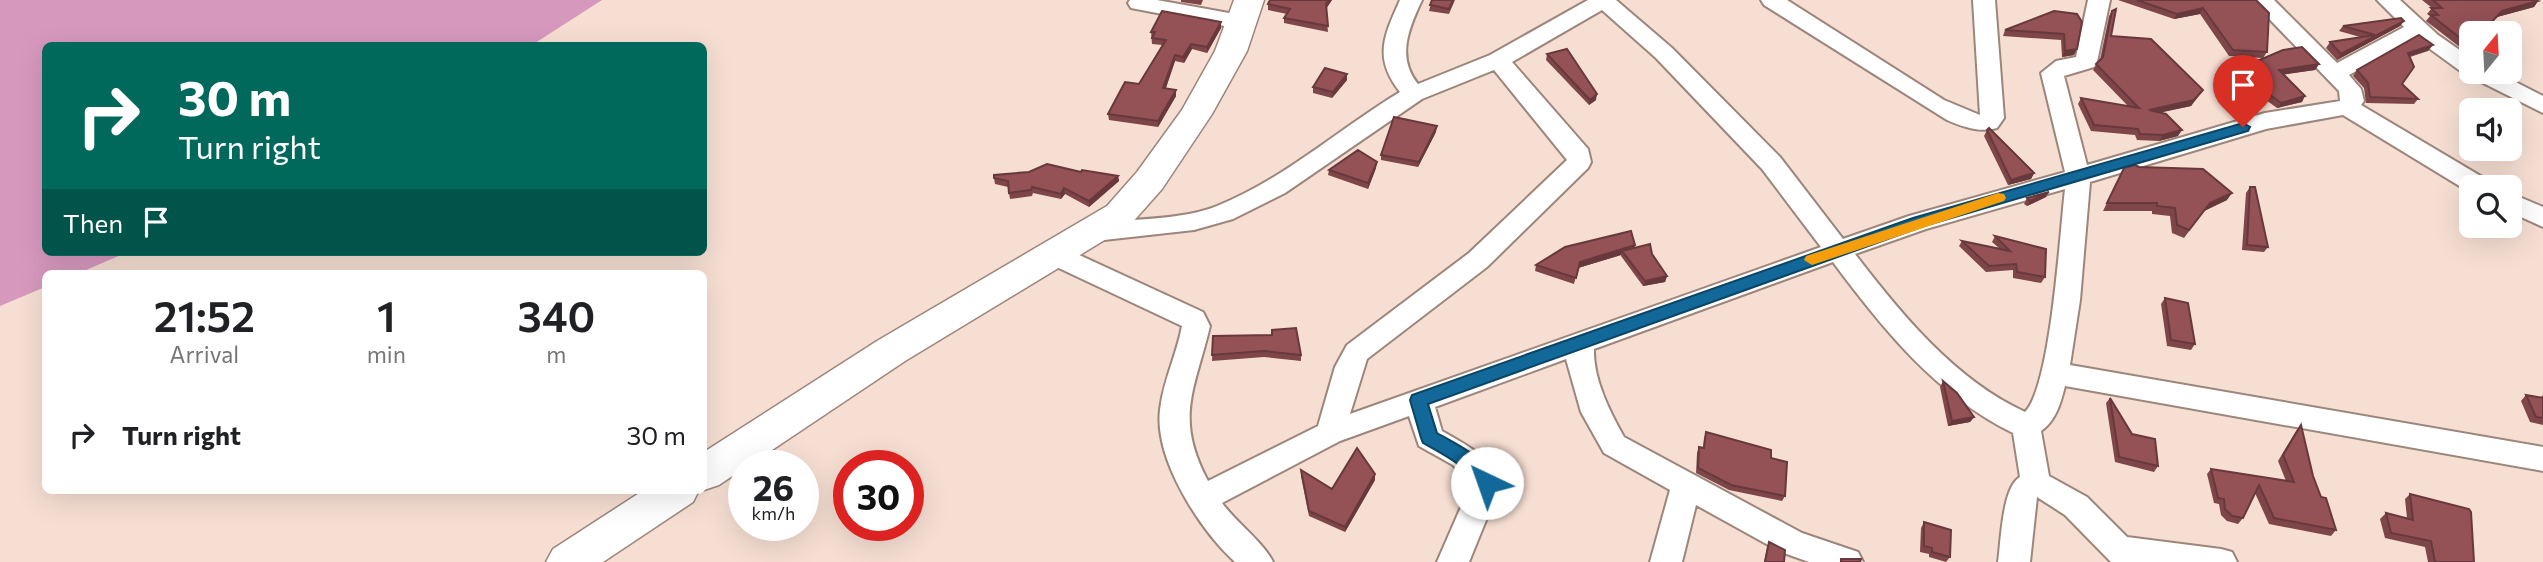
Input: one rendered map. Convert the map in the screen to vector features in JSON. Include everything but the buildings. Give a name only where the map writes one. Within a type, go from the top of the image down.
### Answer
[{"type":"main road","points":[[707,472],[891,351],[1095,232],[1136,199],[1174,146],[1231,50],[1245,11]]},
{"type":"main road","points":[[568,562],[672,494]]},
{"type":"street","points":[[1411,0],[1394,38],[1392,51],[1402,80],[1415,94]]},
{"type":"street","points":[[1095,232],[1194,221],[1224,213],[1276,187],[1384,112],[1415,94],[1499,60],[1604,0],[1664,52],[1771,163],[1872,295],[1937,367],[2005,416],[2026,426]]},
{"type":"street","points":[[1772,0],[1936,105],[1964,119],[1981,123],[1991,120],[1992,106],[1984,0]]},
{"type":"street","points":[[2026,426],[2037,419],[2045,406],[2055,373],[2067,300],[2078,177],[2052,73],[2064,66],[2086,62],[2099,0]]},
{"type":"street","points":[[2262,0],[2336,73],[2353,96],[2347,107]]},
{"type":"street","points":[[2397,2],[2418,29],[2459,59]]},
{"type":"street","points":[[1139,3],[1245,11]]},
{"type":"street","points":[[2336,73],[2394,39],[2418,29]]},
{"type":"street","points":[[1330,433],[1349,367],[1357,352],[1478,260],[1579,162],[1579,155],[1499,60]]},
{"type":"street","points":[[2502,84],[2543,104]]},
{"type":"street","points":[[1203,498],[1330,433],[1839,250],[1977,204],[2265,121],[2347,107],[2459,175]]},
{"type":"street","points":[[2522,208],[2543,218]]},
{"type":"street","points":[[1055,255],[1193,319],[1196,326],[1174,411],[1173,431],[1184,461],[1203,498],[1229,536],[1257,562]]},
{"type":"street","points":[[1581,343],[1580,359],[1595,412],[1614,445],[1791,543],[1847,562]]},
{"type":"street","points":[[2055,373],[2184,397],[2423,435],[2543,459]]},
{"type":"street","points":[[1419,400],[1429,438],[1463,457],[1487,481],[1453,562]]},
{"type":"street","points":[[2026,426],[2036,483]]},
{"type":"street","points":[[2036,483],[2061,494],[2081,510],[2125,556],[2221,562]]},
{"type":"street","points":[[2014,562],[2022,496],[2026,488],[2036,483]]},
{"type":"street","points":[[1665,562],[1686,485]]},
{"type":"shaded area","points":[[0,0],[602,0],[537,42],[42,42],[42,256],[119,256],[86,270],[42,270],[42,288],[0,306]]},
{"type":"slow traffic","points":[[1812,260],[1918,222],[1998,198]]},
{"type":"route","points":[[1487,483],[1463,457],[1429,438],[1419,400],[1918,222],[2243,127]]}]
